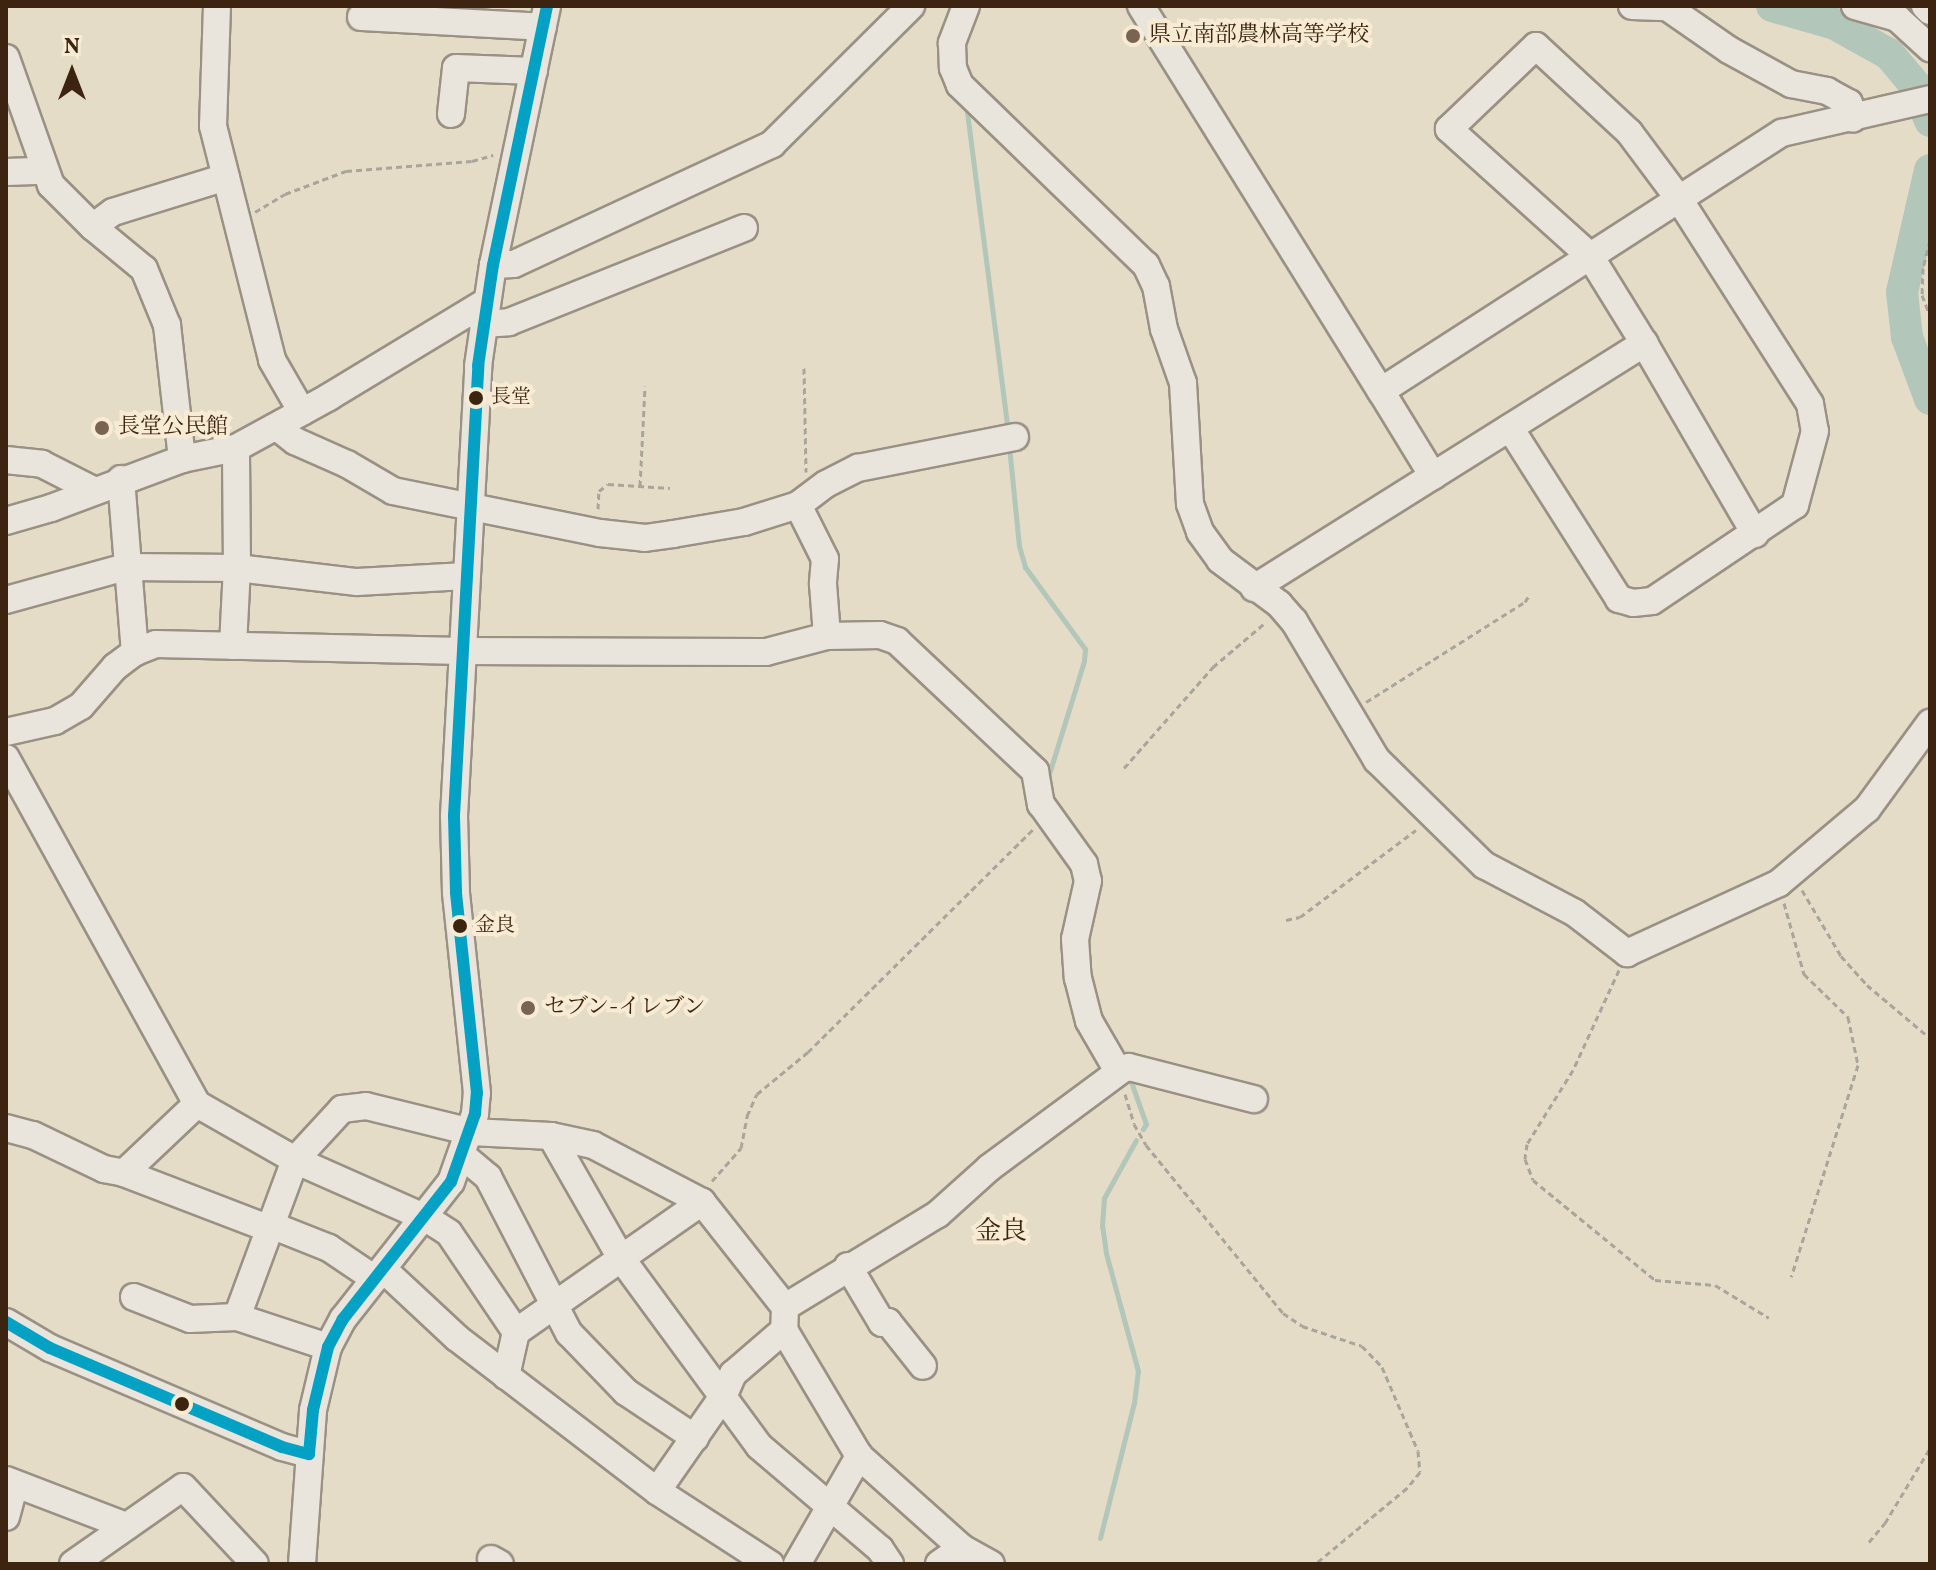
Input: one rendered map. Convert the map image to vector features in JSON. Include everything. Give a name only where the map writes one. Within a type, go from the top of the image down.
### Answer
[{"type":"street","points":[[217,6],[213,126],[272,360],[302,412]]},
{"type":"street","points":[[493,265],[514,264],[772,144],[911,6]]},
{"type":"street","points":[[966,6],[952,43],[953,68],[960,85],[1146,265],[1156,286],[1164,329],[1183,383],[1190,504],[1200,532],[1220,560],[1294,621],[1377,760],[1484,865],[1575,913],[1627,953],[1786,878],[1867,809],[1930,723]]},
{"type":"street","points":[[1141,6],[1433,476]]},
{"type":"street","points":[[1632,6],[1667,7],[1729,50],[1791,84],[1827,91],[1849,103],[1857,118]]},
{"type":"street","points":[[1855,6],[1897,18],[1930,48]]},
{"type":"street","points":[[1925,6],[1930,11]]},
{"type":"street","points":[[302,1564],[313,1410],[328,1347],[343,1319],[426,1218],[451,1182],[467,1144],[477,1093],[456,892],[454,816],[469,506],[484,313],[545,17],[361,17]]},
{"type":"street","points":[[1510,428],[1619,599],[1633,603],[1652,601],[1755,534],[1795,505],[1815,431],[1810,404],[1679,199],[1629,132],[1536,46],[1449,129],[1590,256],[1755,534]]},
{"type":"street","points":[[6,58],[43,171],[51,185],[93,227],[144,269],[167,325],[182,459]]},
{"type":"street","points":[[451,114],[456,68],[534,71]]},
{"type":"street","points":[[1381,391],[1782,133],[1930,99]]},
{"type":"street","points":[[6,172],[43,171]]},
{"type":"street","points":[[93,227],[113,212],[226,177]]},
{"type":"street","points":[[6,521],[51,508],[121,479],[182,459],[236,448],[484,313],[509,322],[744,228]]},
{"type":"street","points":[[1254,588],[1644,343]]},
{"type":"street","points":[[277,427],[295,441],[347,464],[393,491],[428,501],[645,538],[744,522],[801,503],[826,484],[858,468],[1006,439]]},
{"type":"street","points":[[233,646],[237,568],[236,448]]},
{"type":"street","points":[[6,460],[42,464],[93,490]]},
{"type":"street","points":[[121,479],[135,652]]},
{"type":"street","points":[[801,503],[825,559],[823,584],[827,636]]},
{"type":"street","points":[[6,600],[126,567],[237,568],[357,582],[466,576]]},
{"type":"street","points":[[6,732],[55,721],[81,706],[115,667],[135,652],[156,644],[462,651],[766,652],[827,636],[880,635],[897,641],[1035,771],[1041,804],[1084,864],[1088,881],[1075,939],[1078,978],[1089,1021],[1123,1069],[1254,1099]]},
{"type":"street","points":[[6,758],[197,1104],[295,1160],[426,1218],[449,1233],[516,1332]]},
{"type":"street","points":[[657,1491],[724,1395],[733,1374],[785,1319],[848,1266],[938,1214],[989,1168],[1123,1069]]},
{"type":"street","points":[[124,1173],[197,1104]]},
{"type":"street","points":[[237,1317],[295,1160],[342,1109],[366,1106],[467,1144],[551,1136],[593,1145],[699,1200],[785,1319],[859,1456],[964,1556],[991,1564]]},
{"type":"street","points":[[6,1128],[33,1135],[104,1169],[124,1173],[329,1248],[379,1274],[457,1338],[657,1491],[770,1564]]},
{"type":"street","points":[[551,1136],[621,1258],[759,1446],[880,1549],[890,1564]]},
{"type":"street","points":[[467,1144],[488,1177],[569,1333],[626,1392],[695,1438]]},
{"type":"street","points":[[506,1376],[516,1332],[699,1200]]},
{"type":"street","points":[[848,1266],[882,1323],[888,1322],[923,1366]]},
{"type":"street","points":[[134,1297],[190,1319],[237,1317],[328,1347]]},
{"type":"street","points":[[6,1322],[50,1348],[282,1447],[309,1454]]},
{"type":"street","points":[[797,1564],[859,1456]]},
{"type":"street","points":[[6,1517],[10,1482],[126,1526]]},
{"type":"street","points":[[73,1564],[183,1487],[255,1564]]},
{"type":"street","points":[[939,1564],[964,1556]]},
{"type":"path","points":[[238,222],[285,194],[346,171],[472,161],[517,153]]},
{"type":"path","points":[[1930,240],[1923,268],[1922,295],[1930,316]]},
{"type":"path","points":[[801,503],[807,461],[804,368]]},
{"type":"path","points":[[640,486],[645,386]]},
{"type":"path","points":[[596,532],[599,491],[608,484],[670,488]]},
{"type":"path","points":[[1349,713],[1525,602],[1530,594]]},
{"type":"path","points":[[1124,768],[1213,667],[1282,608]]},
{"type":"path","points":[[699,1200],[741,1148],[747,1116],[757,1094],[808,1052],[1047,815]]},
{"type":"path","points":[[1286,920],[1300,917],[1433,817]]},
{"type":"path","points":[[1786,878],[1841,956],[1867,985],[1930,1038]]},
{"type":"path","points":[[1786,878],[1794,950],[1804,974],[1848,1017],[1858,1065],[1791,1277]]},
{"type":"path","points":[[1627,953],[1573,1070],[1527,1144],[1525,1159],[1533,1180],[1576,1212],[1606,1241],[1655,1280],[1715,1285],[1769,1318]]},
{"type":"path","points":[[1123,1069],[1134,1124],[1146,1145],[1283,1313],[1302,1326],[1362,1346],[1382,1367],[1418,1451],[1420,1472],[1407,1488],[1315,1564]]},
{"type":"path","points":[[1869,1542],[1885,1523],[1930,1448]]},
{"type":"waterway","points":[[1772,6],[1835,24],[1889,54],[1915,85],[1930,121]]},
{"type":"waterway","points":[[966,104],[1008,432]]},
{"type":"waterway","points":[[1930,170],[1902,292],[1907,337],[1930,399]]},
{"type":"waterway","points":[[1009,446],[1019,546],[1025,567],[1085,649],[1048,777]]},
{"type":"waterway","points":[[1129,1076],[1146,1124],[1143,1129]]},
{"type":"waterway","points":[[1100,1538],[1134,1403],[1138,1371],[1106,1253],[1102,1226],[1104,1198],[1136,1140]]},
{"type":"transit line","points":[[309,1454],[313,1410],[328,1347],[343,1319],[451,1182],[475,1114],[477,1093],[456,892],[454,816],[478,366],[493,265],[547,6]]},
{"type":"transit line","points":[[6,1322],[50,1348],[282,1447],[309,1454]]},
{"type":"place","name":"県立南部農林高等学校","points":[[1133,36]]},
{"type":"place","name":"長堂","points":[[476,398]]},
{"type":"place","name":"長堂公民館","points":[[102,428]]},
{"type":"place","name":"金良","points":[[460,926]]},
{"type":"place","name":"セブン-イレブン","points":[[528,1008]]},
{"type":"district","name":"金良","points":[[1001,1233]]}]
